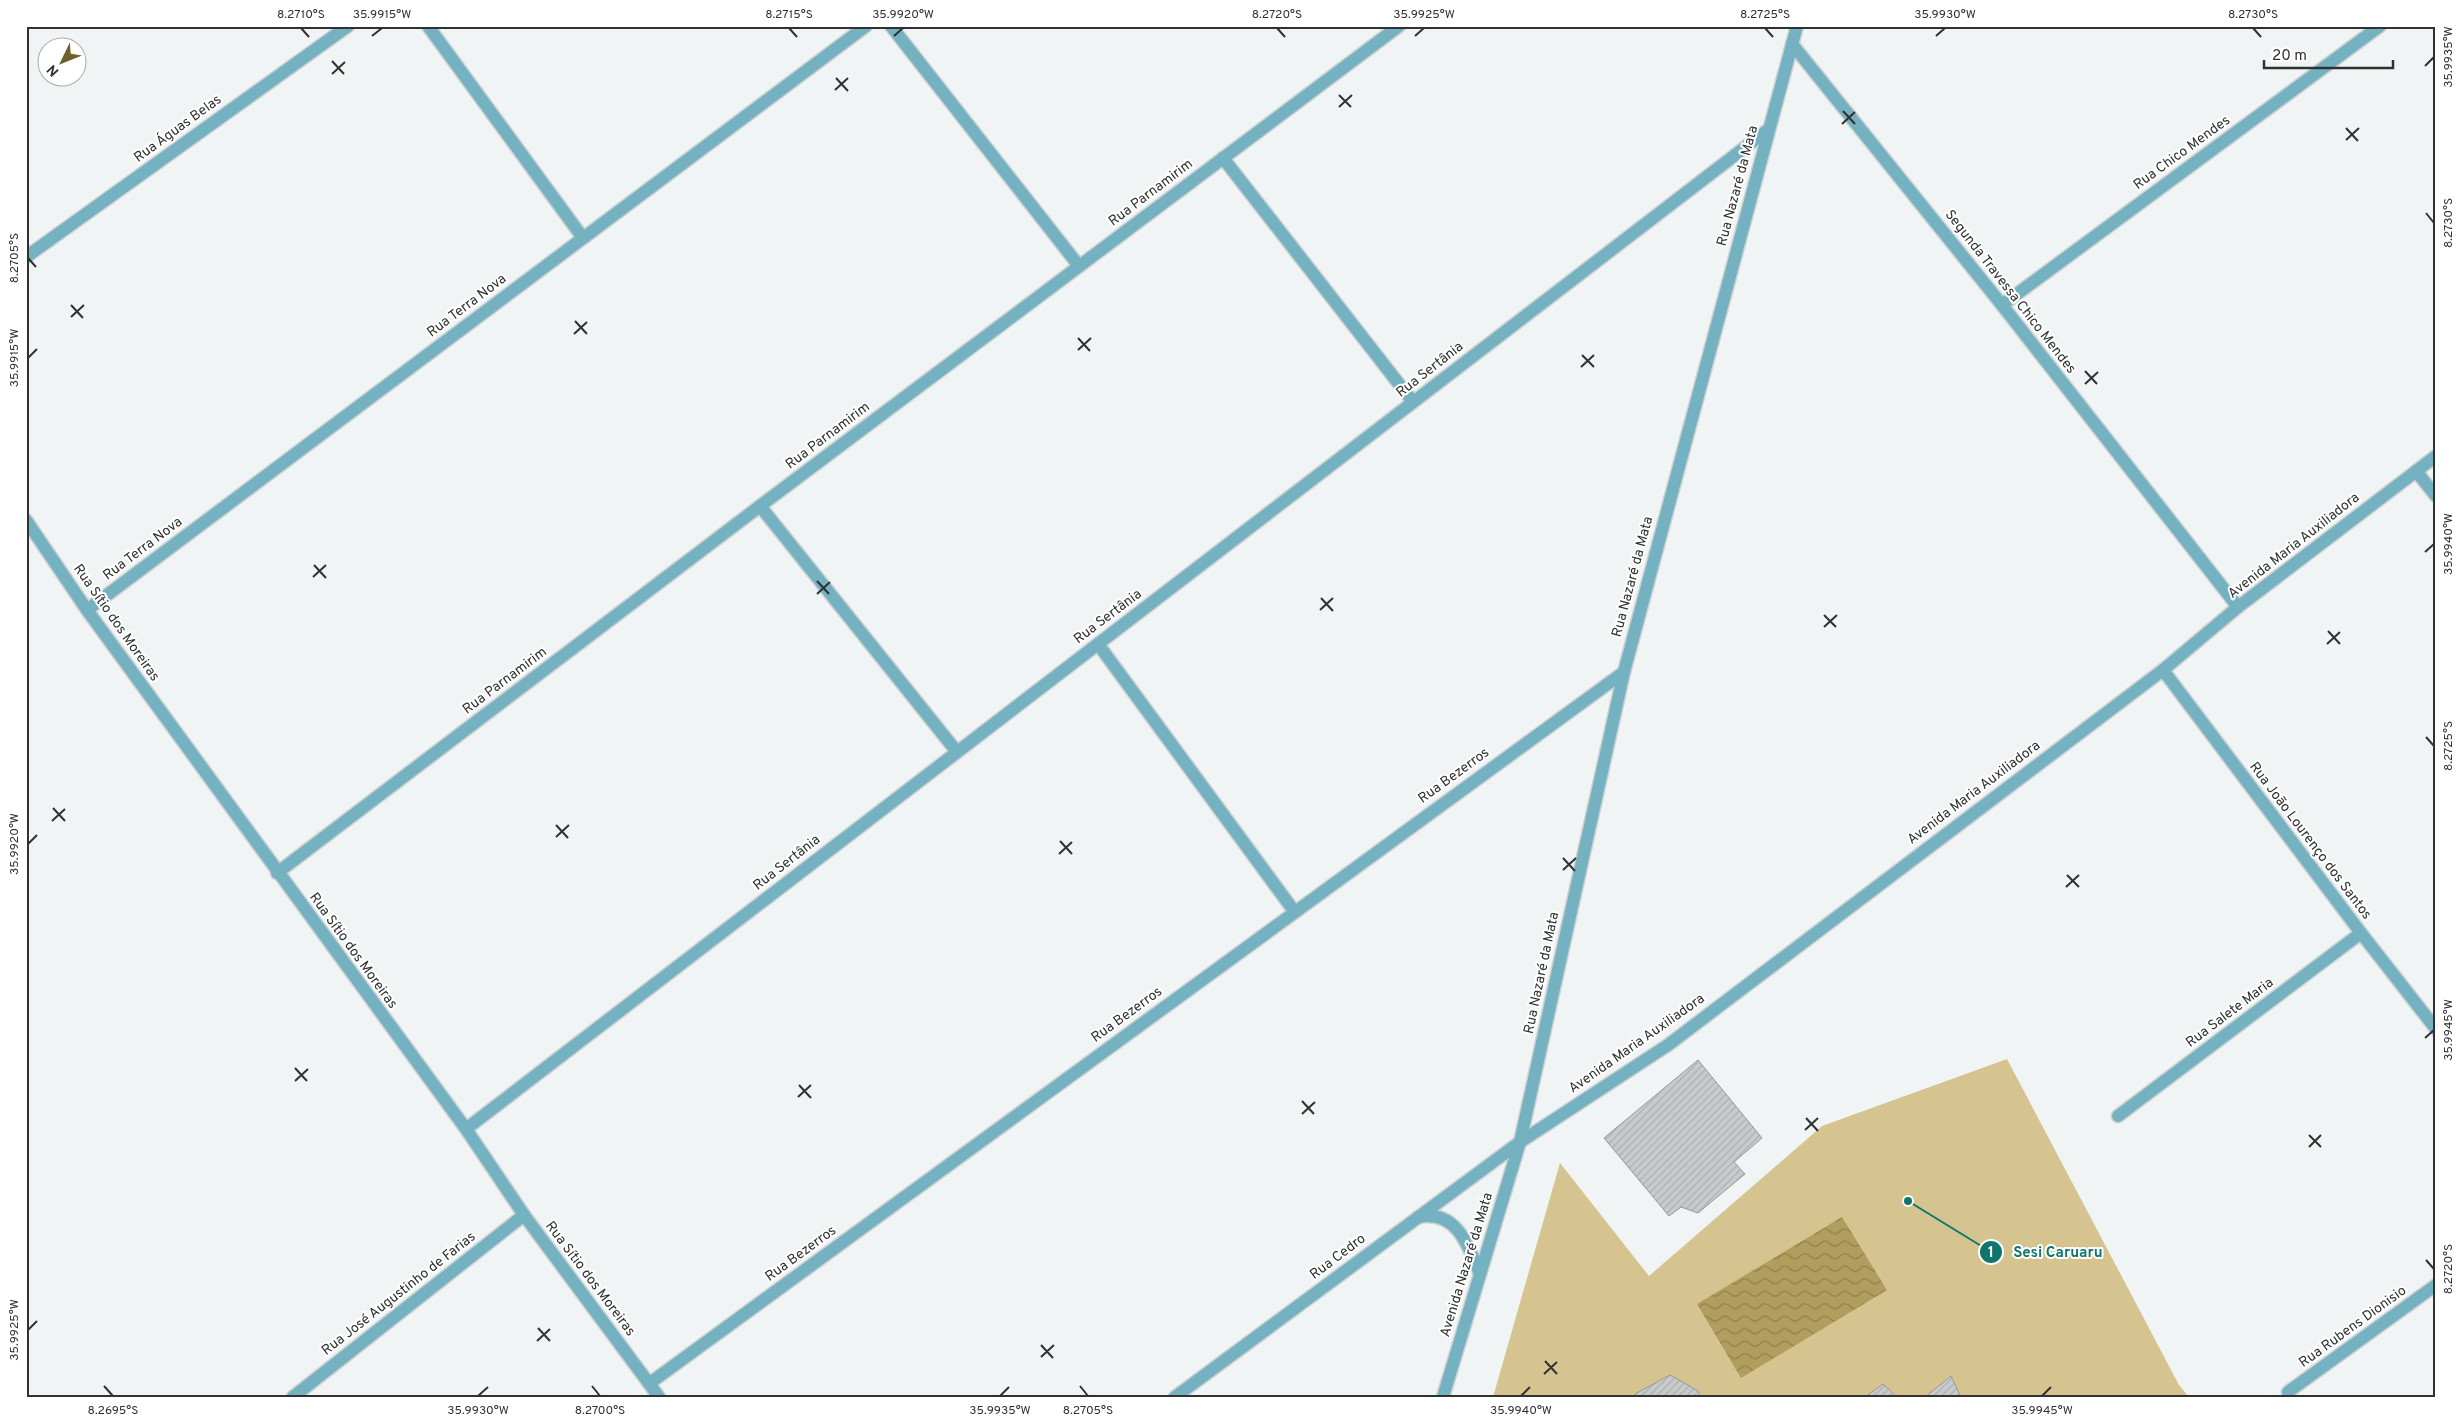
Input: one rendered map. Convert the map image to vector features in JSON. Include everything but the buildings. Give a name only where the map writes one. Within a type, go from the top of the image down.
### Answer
[{"type":"street","name":"Rua Águas Belas","points":[[26,257],[348,26]]},
{"type":"street","points":[[428,26],[583,238]]},
{"type":"street","name":"Rua Terra Nova","points":[[87,610],[866,26]]},
{"type":"street","points":[[891,26],[1079,266]]},
{"type":"street","name":"Rua Parnamirim","points":[[277,873],[760,506],[1399,26]]},
{"type":"street","name":"Rua Nazaré da Mata","points":[[1520,1142],[1624,672],[1797,26]]},
{"type":"street","name":"Rua Chico Mendes","points":[[2002,305],[2380,26]]},
{"type":"street","name":"Segunda Travessa Chico Mendes","points":[[1792,44],[2002,305],[2238,607]]},
{"type":"street","name":"Rua Sertânia","points":[[466,1129],[1769,129]]},
{"type":"street","points":[[1223,158],[1413,402]]},
{"type":"street","name":"Avenida Maria Auxiliadora","points":[[1520,1142],[1668,1045],[2162,670],[2238,607],[2436,456]]},
{"type":"street","points":[[2416,470],[2436,496]]},
{"type":"street","points":[[760,506],[957,752]]},
{"type":"street","name":"Rua Sítio dos Moreiras","points":[[26,520],[87,610],[277,873],[466,1129],[524,1215],[659,1397]]},
{"type":"street","points":[[1098,644],[1294,911]]},
{"type":"street","name":"Rua João Lourenço dos Santos","points":[[2162,670],[2360,933],[2436,1029]]},
{"type":"street","name":"Rua Bezerros","points":[[650,1384],[1294,911],[1624,672]]},
{"type":"street","name":"Rua Salete Maria","points":[[2118,1116],[2360,933]]},
{"type":"street","name":"Rua Cedro","points":[[1175,1397],[1520,1142]]},
{"type":"street","name":"Avenida Nazaré da Mata","points":[[1443,1397],[1520,1142]]},
{"type":"street","name":"Rua José Augustinho de Farias","points":[[293,1397],[524,1215]]},
{"type":"street","points":[[1418,1217],[1439,1216],[1450,1223],[1466,1243],[1480,1274]]},
{"type":"street","name":"Rua Rubens Dionisio","points":[[2288,1392],[2436,1285]]},
{"type":"shaded area","points":[[2007,1059],[2179,1385],[2189,1397],[1493,1397],[1560,1163],[1649,1276],[1822,1126]]},
{"type":"water","points":[[1842,1217],[1887,1290],[1741,1378],[1697,1304]]},
{"type":"place","name":"Sesi Caruaru","points":[[1908,1201]]}]
